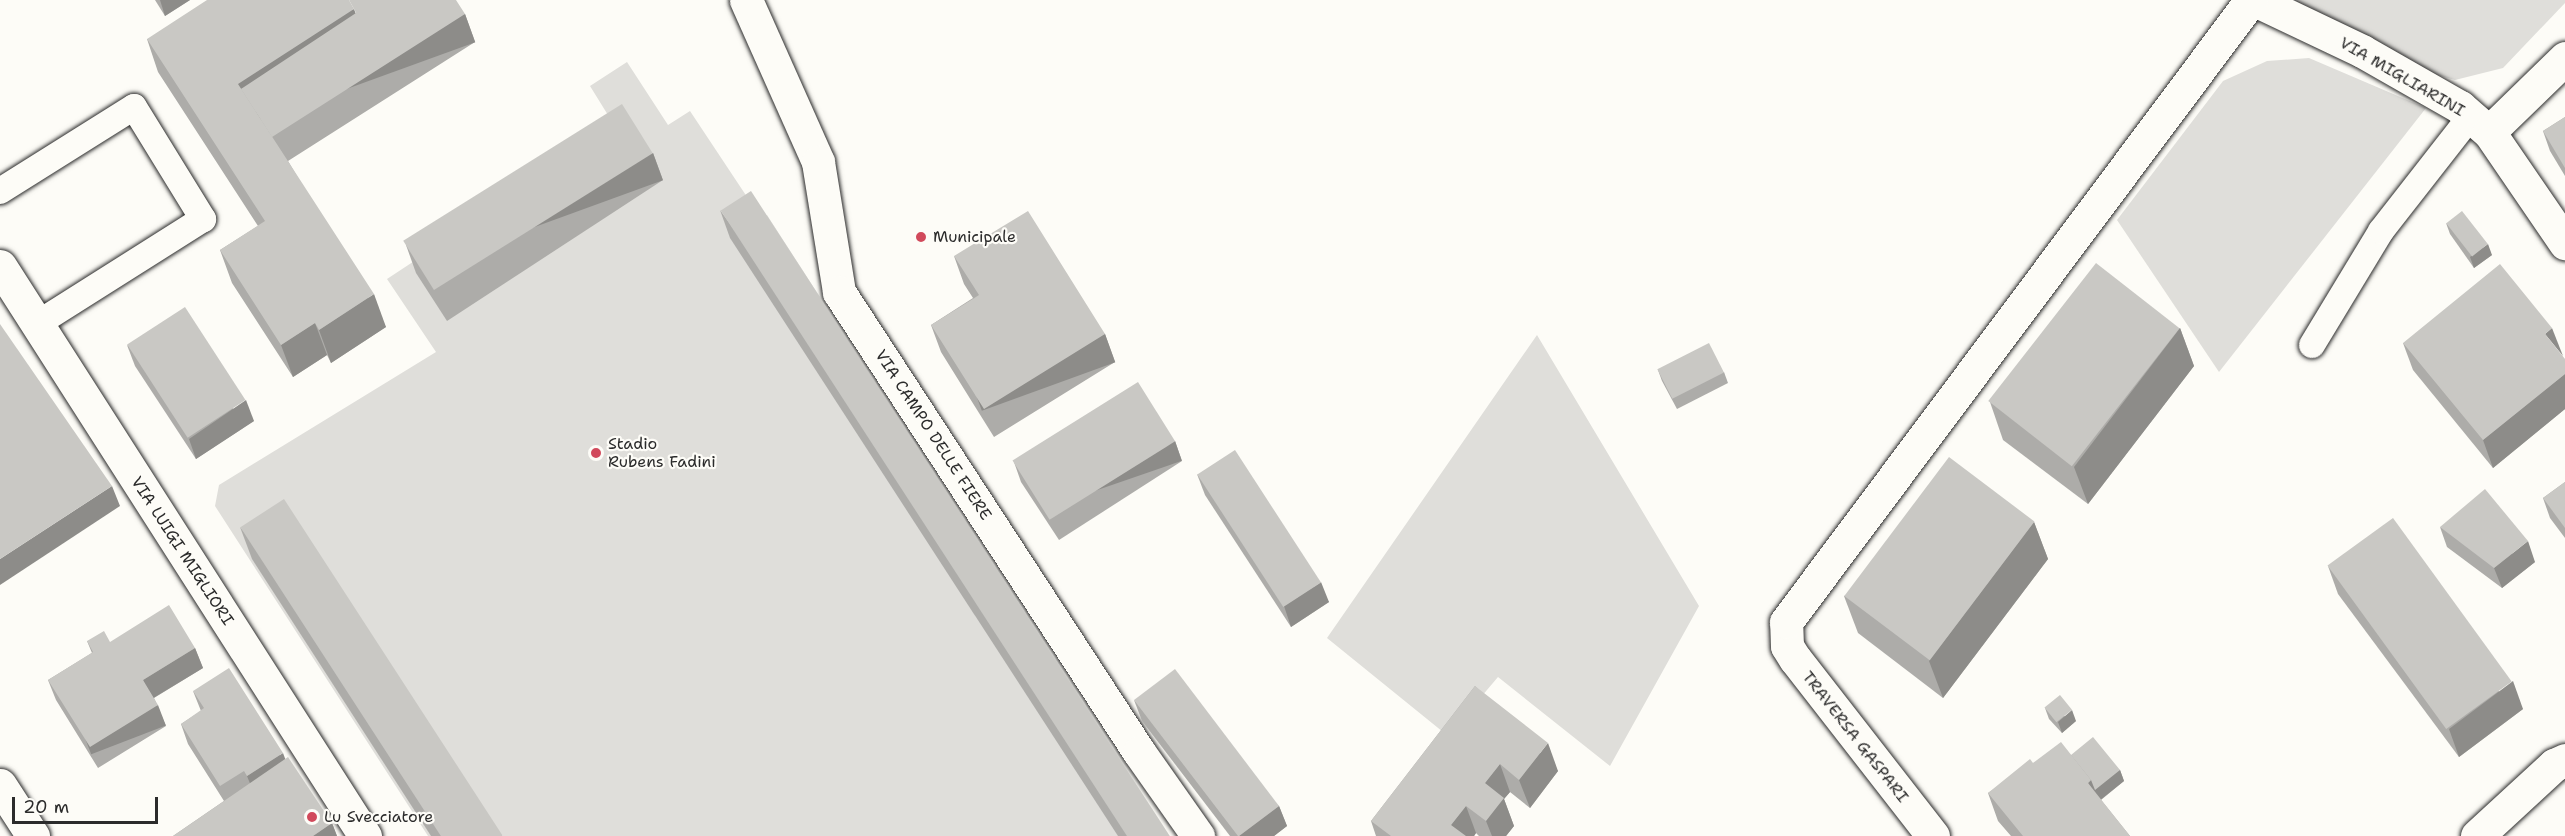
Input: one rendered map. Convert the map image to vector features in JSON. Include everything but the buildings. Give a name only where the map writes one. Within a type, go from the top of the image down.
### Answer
[{"type":"street","name":"VIA CAMPO DELLE FIERE","points":[[746,0],[818,162],[839,292],[1138,752],[1198,836]]},
{"type":"street","name":"VIA MIGLIARINI","points":[[2253,0],[2362,51],[2480,124],[2565,243]]},
{"type":"street","name":"TRAVERSA GASPARI","points":[[1933,836],[1795,659],[1785,635],[1786,621],[2253,0]]},
{"type":"street","points":[[2480,124],[2565,58]]},
{"type":"street","name":"VIA LUIGI MIGLIORI","points":[[0,266],[365,836]]},
{"type":"street","points":[[2477,836],[2554,765],[2565,760]]},
{"type":"street","points":[[0,785],[33,836]]},
{"type":"lane","points":[[0,191],[134,107],[203,219],[37,324]]},
{"type":"lane","points":[[2312,345],[2381,231],[2480,124]]},
{"type":"shaded area","points":[[2294,0],[2565,0],[2565,3],[2503,68],[2455,80],[2427,72]]},
{"type":"shaded area","points":[[2309,58],[2426,108],[2219,372],[2117,220],[2223,81],[2267,61]]},
{"type":"shaded area","name":"Stadio Rubens Fadini","points":[[627,62],[668,125],[690,111],[761,218],[767,215],[1168,836],[428,836],[215,506],[219,485],[436,352],[387,279],[616,128],[590,86]]},
{"type":"shaded area","points":[[1537,335],[1699,606],[1610,766],[1498,677],[1448,736],[1327,638]]},
{"type":"place","name":"Municipale","points":[[921,237]]},
{"type":"place","name":"Stadio Rubens Fadini","points":[[596,453]]},
{"type":"place","name":"Lu Svecciatore","points":[[312,817]]}]
